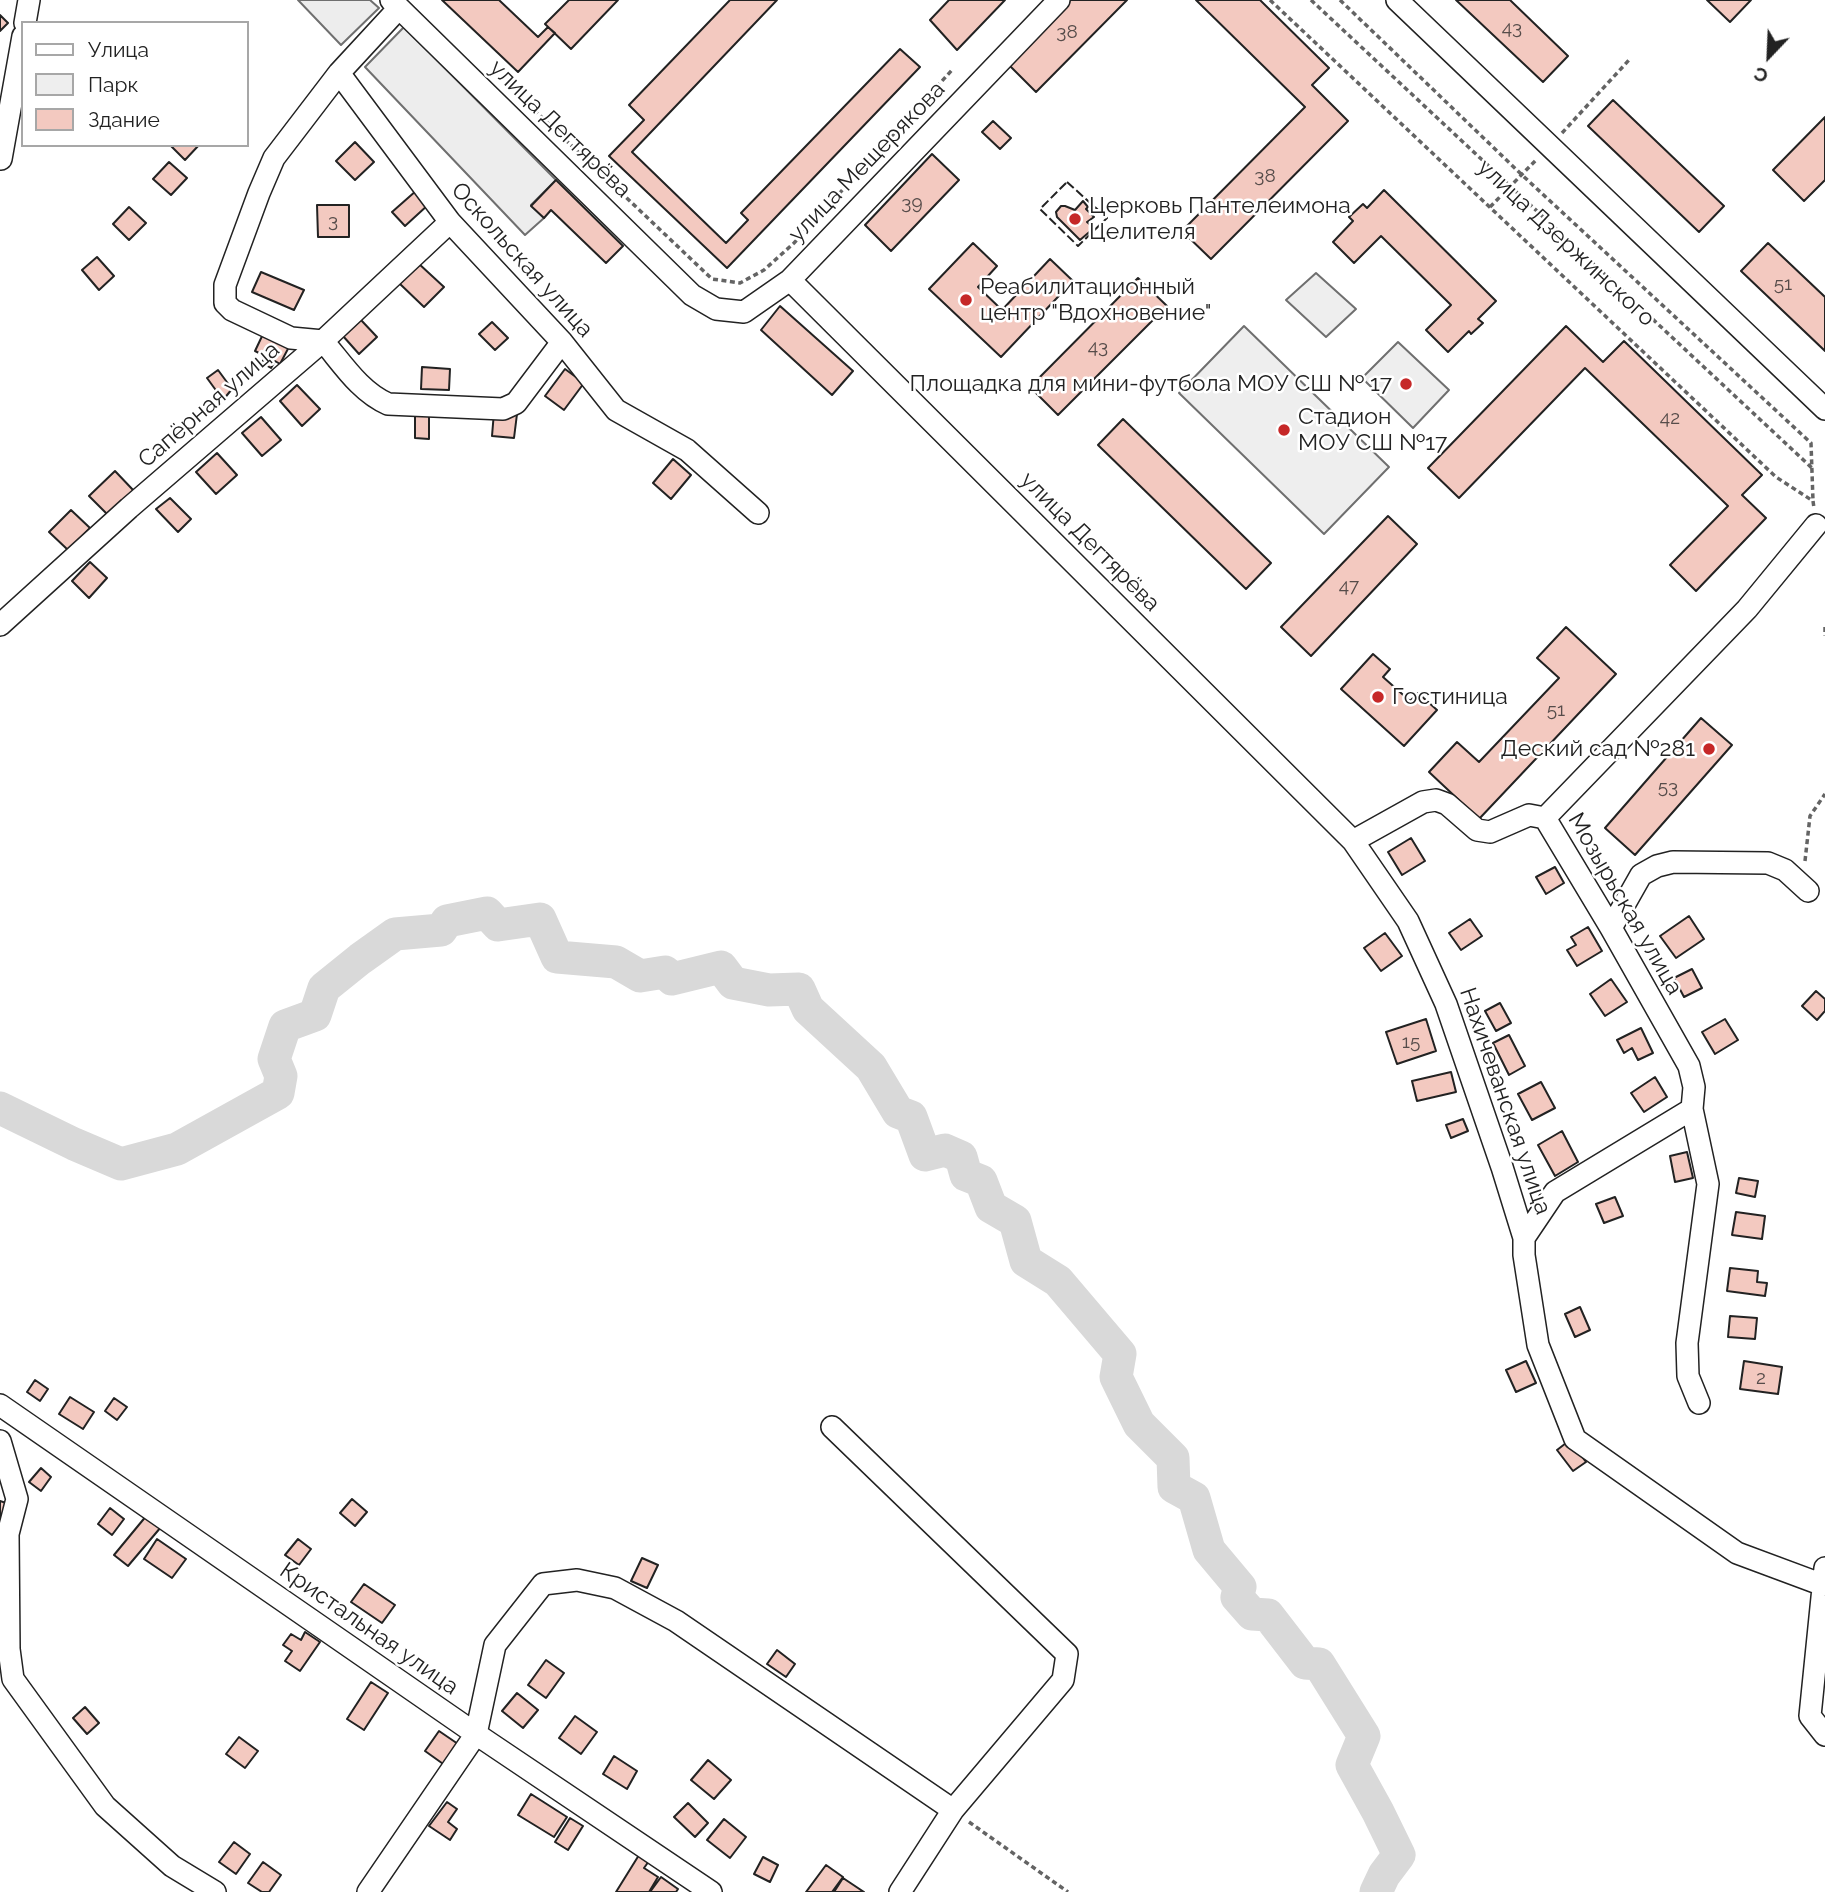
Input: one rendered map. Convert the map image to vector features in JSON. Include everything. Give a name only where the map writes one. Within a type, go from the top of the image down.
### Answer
[{"type":"street","points":[[25,21],[29,0]]},
{"type":"street","name":"улица Мещерякова","points":[[692,295],[716,309],[744,312],[790,280],[1059,0]]},
{"type":"street","points":[[1397,0],[1825,409]]},
{"type":"street","points":[[395,4],[274,158],[225,285],[225,303],[232,310],[291,338],[323,341],[363,388],[374,398],[388,404],[503,409],[516,403],[562,342]]},
{"type":"street","name":"улица Дегтярёва","points":[[395,4],[692,295]]},
{"type":"street","points":[[1,159],[21,47]]},
{"type":"street","name":"Оскольская улица","points":[[339,73],[450,222],[562,342],[616,410],[687,450],[758,513]]},
{"type":"street","name":"Сапёрная улица","points":[[0,625],[129,508],[323,341],[450,222]]},
{"type":"street","name":"улица Дегтярёва","points":[[790,280],[1353,841]]},
{"type":"street","name":"Мозырьская улица","points":[[1699,1403],[1688,1376],[1687,1343],[1708,1184],[1692,1109],[1694,1087],[1689,1066],[1545,818],[1747,609],[1816,525]]},
{"type":"street","points":[[1353,841],[1423,802],[1436,800],[1447,804],[1477,830],[1490,832],[1529,815],[1545,818]]},
{"type":"street","name":"Нахичеванская улица","points":[[1353,841],[1408,921],[1446,1004],[1503,1167],[1524,1238],[1524,1255],[1538,1345],[1575,1439],[1737,1553],[1824,1576]]},
{"type":"street","points":[[1611,928],[1641,875],[1657,866],[1674,862],[1768,863],[1785,870],[1804,887]]},
{"type":"street","points":[[1524,1238],[1555,1192],[1692,1109]]},
{"type":"street","name":"Кристальная улица","points":[[0,1405],[475,1734],[711,1892]]},
{"type":"street","points":[[832,1427],[1068,1654],[1063,1680],[953,1810],[900,1892]]},
{"type":"street","points":[[0,1441],[17,1499],[8,1534],[9,1649],[13,1679],[105,1806],[172,1866],[215,1892]]},
{"type":"street","points":[[1824,1576],[1810,1716],[1825,1735]]},
{"type":"street","points":[[368,1892],[475,1734],[495,1645],[543,1584],[578,1580],[615,1588],[676,1621],[953,1810]]},
{"type":"path","name":"улица Дзержинского","points":[[1270,0],[1776,477],[1813,501]]},
{"type":"path","points":[[1311,0],[1812,468]]},
{"type":"path","points":[[1340,0],[1521,174],[1811,443],[1816,525]]},
{"type":"path","points":[[1490,207],[1629,60]]},
{"type":"path","points":[[530,106],[712,279],[740,283],[764,270],[794,243],[952,70]]},
{"type":"path","points":[[1825,627],[1825,636]]},
{"type":"path","points":[[1804,887],[1810,816],[1825,794]]},
{"type":"path","points":[[953,1810],[1068,1892]]},
{"type":"green space","points":[[1316,273],[1356,309],[1326,337],[1286,300]]},
{"type":"green space","name":"Стадион МОУ СШ №17","points":[[1244,326],[1389,467],[1324,534],[1179,393]]},
{"type":"green space","name":"Площадка для мини-футбола МОУ СШ № 17","points":[[1398,342],[1449,390],[1413,428],[1362,378]]},
{"type":"shaded area","points":[[298,0],[370,0],[379,8],[341,45]]},
{"type":"shaded area","points":[[404,27],[556,180],[531,205],[544,218],[525,235],[365,67]]},
{"type":"building","points":[[442,0],[499,0],[538,37],[548,27],[555,33],[518,72]]},
{"type":"building","points":[[569,0],[618,0],[571,49],[545,24]]},
{"type":"building","points":[[730,0],[777,0],[632,152],[726,243],[748,220],[741,213],[900,49],[920,67],[727,268],[609,156],[644,120],[629,105]]},
{"type":"building","points":[[949,0],[1005,0],[957,50],[930,20]]},
{"type":"building","points":[[1070,0],[1127,0],[1036,92],[1007,63]]},
{"type":"building","points":[[1196,0],[1260,0],[1329,68],[1312,85],[1348,121],[1211,259],[1182,231],[1305,107]]},
{"type":"building","points":[[1456,0],[1510,0],[1568,56],[1543,82]]},
{"type":"building","points":[[1707,0],[1751,0],[1730,22]]},
{"type":"building","points":[[0,15],[8,23],[0,31]]},
{"type":"building","points":[[1613,100],[1724,206],[1699,232],[1588,126]]},
{"type":"building","points":[[1825,117],[1825,180],[1804,201],[1773,170]]},
{"type":"building","points":[[993,121],[1011,138],[1000,149],[982,132]]},
{"type":"building","points":[[355,142],[374,162],[355,180],[336,161]]},
{"type":"building","points":[[172,147],[197,147],[185,160]]},
{"type":"building","points":[[932,154],[959,180],[891,251],[865,225]]},
{"type":"building","points":[[169,162],[187,178],[171,195],[153,179]]},
{"type":"building","points":[[556,180],[623,246],[606,263],[551,210],[544,218],[531,206]]},
{"type":"building","points":[[417,190],[429,204],[405,226],[392,212]]},
{"type":"building","points":[[1384,190],[1496,301],[1478,319],[1483,323],[1471,334],[1469,331],[1448,352],[1426,330],[1451,305],[1381,236],[1354,263],[1333,242],[1353,221],[1349,217],[1363,204],[1367,208]]},
{"type":"building","name":"Церковь Пантелеимона Целителя","points":[[1083,201],[1094,217],[1087,222],[1094,228],[1080,240],[1057,217],[1056,212],[1061,206],[1075,210]]},
{"type":"building","points":[[317,205],[349,205],[349,237],[318,237]]},
{"type":"building","points":[[129,207],[146,223],[129,240],[113,224]]},
{"type":"building","name":"Реабилитационный центр \"Вдохновение\"","points":[[973,243],[997,266],[978,287],[1002,310],[1050,259],[1073,281],[1001,357],[929,289]]},
{"type":"building","points":[[1768,243],[1825,297],[1825,351],[1741,271]]},
{"type":"building","points":[[97,257],[114,276],[99,290],[82,270]]},
{"type":"building","points":[[418,263],[444,287],[424,307],[399,283]]},
{"type":"building","points":[[261,272],[304,290],[294,310],[252,292]]},
{"type":"building","points":[[1138,278],[1167,306],[1058,415],[1030,387]]},
{"type":"building","points":[[780,306],[853,371],[832,395],[761,330]]},
{"type":"building","points":[[361,320],[377,337],[359,354],[343,336]]},
{"type":"building","points":[[492,322],[508,338],[495,350],[479,334]]},
{"type":"building","points":[[1566,326],[1603,362],[1624,341],[1762,475],[1742,495],[1766,518],[1696,591],[1670,565],[1728,506],[1585,368],[1459,498],[1428,468]]},
{"type":"building","points":[[264,332],[290,345],[280,364],[275,361],[271,368],[262,363],[265,356],[255,351]]},
{"type":"building","points":[[422,367],[450,369],[449,390],[421,389]]},
{"type":"building","points":[[565,369],[584,383],[564,410],[545,396]]},
{"type":"building","points":[[218,370],[232,389],[223,400],[207,378]]},
{"type":"building","points":[[297,385],[320,409],[302,426],[280,401]]},
{"type":"building","points":[[494,412],[517,414],[514,438],[492,436]]},
{"type":"building","points":[[415,413],[429,413],[429,439],[415,438]]},
{"type":"building","points":[[261,417],[281,440],[262,456],[242,433]]},
{"type":"building","points":[[1123,419],[1271,563],[1246,589],[1098,445]]},
{"type":"building","points":[[217,453],[237,475],[216,494],[196,472]]},
{"type":"building","points":[[673,459],[691,475],[671,499],[653,483]]},
{"type":"building","points":[[115,471],[134,491],[109,516],[89,496]]},
{"type":"building","points":[[170,498],[191,519],[178,532],[156,509]]},
{"type":"building","points":[[71,510],[90,528],[68,550],[49,532]]},
{"type":"building","points":[[1388,516],[1417,544],[1311,656],[1281,627]]},
{"type":"building","points":[[90,562],[107,578],[89,598],[72,581]]},
{"type":"building","points":[[1566,627],[1616,674],[1479,819],[1429,772],[1457,742],[1479,762],[1559,678],[1537,658]]},
{"type":"building","name":"Гостиница","points":[[1373,654],[1390,669],[1383,677],[1410,701],[1418,693],[1437,710],[1404,746],[1341,689]]},
{"type":"building","points":[[1701,718],[1732,745],[1635,855],[1605,828]]},
{"type":"building","points":[[1411,838],[1425,861],[1402,875],[1388,852]]},
{"type":"building","points":[[1555,867],[1564,883],[1546,894],[1536,877]]},
{"type":"building","points":[[1689,916],[1704,939],[1676,958],[1660,936]]},
{"type":"building","points":[[1470,919],[1482,936],[1461,950],[1449,933]]},
{"type":"building","points":[[1588,927],[1602,951],[1577,966],[1567,950],[1576,945],[1571,937]]},
{"type":"building","points":[[1385,933],[1402,956],[1381,971],[1364,948]]},
{"type":"building","points":[[1692,969],[1702,988],[1684,997],[1674,978]]},
{"type":"building","points":[[1611,979],[1627,1002],[1605,1016],[1590,994]]},
{"type":"building","points":[[1816,991],[1825,999],[1825,1011],[1817,1020],[1802,1006]]},
{"type":"building","points":[[1500,1003],[1511,1023],[1496,1031],[1485,1011]]},
{"type":"building","points":[[1426,1019],[1436,1051],[1397,1064],[1386,1032]]},
{"type":"building","points":[[1725,1019],[1738,1040],[1715,1054],[1702,1032]]},
{"type":"building","points":[[1641,1028],[1653,1053],[1638,1060],[1632,1048],[1624,1053],[1617,1040]]},
{"type":"building","points":[[1509,1035],[1525,1066],[1509,1075],[1493,1043]]},
{"type":"building","points":[[1451,1072],[1456,1092],[1417,1101],[1412,1081]]},
{"type":"building","points":[[1655,1077],[1667,1097],[1644,1112],[1631,1093]]},
{"type":"building","points":[[1541,1082],[1555,1108],[1532,1120],[1518,1094]]},
{"type":"building","points":[[1463,1119],[1468,1131],[1451,1138],[1446,1125]]},
{"type":"building","points":[[1562,1131],[1578,1162],[1555,1176],[1538,1145]]},
{"type":"building","points":[[1687,1152],[1693,1178],[1675,1182],[1670,1156]]},
{"type":"building","points":[[1739,1178],[1758,1181],[1755,1197],[1736,1193]]},
{"type":"building","points":[[1615,1197],[1623,1216],[1604,1223],[1596,1204]]},
{"type":"building","points":[[1736,1212],[1765,1216],[1762,1239],[1732,1235]]},
{"type":"building","points":[[1730,1268],[1758,1271],[1757,1282],[1767,1283],[1765,1296],[1727,1291]]},
{"type":"building","points":[[1580,1307],[1590,1330],[1575,1337],[1565,1314]]},
{"type":"building","points":[[1730,1316],[1757,1318],[1755,1339],[1728,1337]]},
{"type":"building","points":[[1526,1361],[1536,1383],[1516,1392],[1506,1370]]},
{"type":"building","points":[[1744,1361],[1782,1367],[1778,1394],[1740,1389]]},
{"type":"building","points":[[35,1380],[48,1389],[40,1401],[27,1392]]},
{"type":"building","points":[[70,1397],[94,1412],[83,1429],[59,1414]]},
{"type":"building","points":[[114,1398],[127,1407],[117,1420],[105,1411]]},
{"type":"building","points":[[1570,1440],[1586,1462],[1573,1471],[1557,1450]]},
{"type":"building","points":[[41,1468],[51,1477],[41,1491],[29,1482]]},
{"type":"building","points":[[352,1499],[367,1512],[355,1526],[340,1513]]},
{"type":"building","points":[[0,1501],[9,1504],[0,1525]]},
{"type":"building","points":[[110,1508],[124,1519],[112,1535],[98,1524]]},
{"type":"building","points":[[147,1515],[161,1527],[128,1566],[114,1555]]},
{"type":"building","points":[[157,1539],[186,1559],[172,1578],[144,1559]]},
{"type":"building","points":[[298,1539],[311,1549],[299,1565],[285,1555]]},
{"type":"building","points":[[642,1558],[658,1565],[647,1588],[631,1581]]},
{"type":"building","points":[[364,1584],[395,1605],[382,1623],[351,1602]]},
{"type":"building","points":[[305,1632],[320,1642],[300,1671],[285,1661],[292,1651],[283,1645],[291,1634],[301,1640]]},
{"type":"building","points":[[777,1650],[795,1664],[786,1677],[767,1664]]},
{"type":"building","points":[[546,1660],[564,1673],[546,1698],[528,1685]]},
{"type":"building","points":[[371,1682],[388,1693],[364,1730],[347,1719]]},
{"type":"building","points":[[517,1693],[538,1710],[523,1728],[502,1711]]},
{"type":"building","points":[[85,1707],[99,1723],[87,1734],[73,1718]]},
{"type":"building","points":[[575,1716],[597,1732],[581,1754],[559,1738]]},
{"type":"building","points":[[439,1731],[461,1746],[446,1766],[425,1751]]},
{"type":"building","points":[[239,1737],[258,1751],[245,1768],[226,1754]]},
{"type":"building","points":[[614,1756],[637,1771],[627,1789],[603,1774]]},
{"type":"building","points":[[708,1760],[731,1780],[714,1799],[691,1780]]},
{"type":"building","points":[[531,1794],[567,1817],[554,1837],[518,1815]]},
{"type":"building","points":[[447,1802],[457,1809],[448,1822],[457,1829],[450,1840],[429,1826]]},
{"type":"building","points":[[688,1803],[708,1823],[695,1837],[674,1817]]},
{"type":"building","points":[[570,1818],[583,1826],[568,1850],[555,1842]]},
{"type":"building","points":[[724,1819],[746,1837],[730,1858],[707,1840]]},
{"type":"building","points":[[234,1842],[250,1854],[236,1874],[219,1862]]},
{"type":"building","points":[[639,1855],[649,1861],[644,1868],[658,1877],[649,1892],[616,1892]]},
{"type":"building","points":[[763,1857],[778,1865],[770,1882],[754,1874]]},
{"type":"building","points":[[263,1862],[281,1875],[269,1892],[262,1892],[248,1883]]},
{"type":"building","points":[[826,1865],[843,1877],[832,1892],[806,1892]]},
{"type":"building","points":[[661,1877],[678,1889],[676,1892],[650,1892]]},
{"type":"building","points":[[843,1878],[864,1892],[834,1892]]},
{"type":"waterway","points":[[0,1108],[121,1164],[177,1149],[278,1093],[281,1076],[274,1059],[285,1026],[315,1015],[324,988],[360,959],[395,934],[441,930],[447,921],[487,913],[498,925],[540,919],[557,957],[616,962],[640,976],[665,972],[672,979],[721,967],[733,983],[769,990],[799,989],[808,1009],[871,1067],[898,1112],[911,1117],[925,1155],[945,1150],[961,1157],[966,1175],[981,1181],[991,1207],[1015,1221],[1026,1261],[1058,1281],[1120,1354],[1116,1377],[1139,1424],[1173,1458],[1174,1487],[1194,1498],[1209,1550],[1240,1587],[1237,1597],[1252,1614],[1268,1615],[1305,1663],[1319,1664],[1364,1736],[1352,1765],[1399,1855],[1384,1875],[1376,1892]]},
{"type":"fence","points":[[1067,182],[1107,218],[1078,246],[1040,209],[1067,182]]},
{"type":"place","name":"Церковь Пантелеимона Целителя","points":[[1075,219]]},
{"type":"place","name":"Реабилитационный центр \"Вдохновение\"","points":[[966,300]]},
{"type":"place","name":"Площадка для мини-футбола МОУ СШ № 17","points":[[1406,384]]},
{"type":"place","name":"Стадион МОУ СШ №17","points":[[1284,430]]},
{"type":"place","name":"Гостиница","points":[[1378,697]]},
{"type":"place","name":"Деский сад №281","points":[[1709,749]]}]
